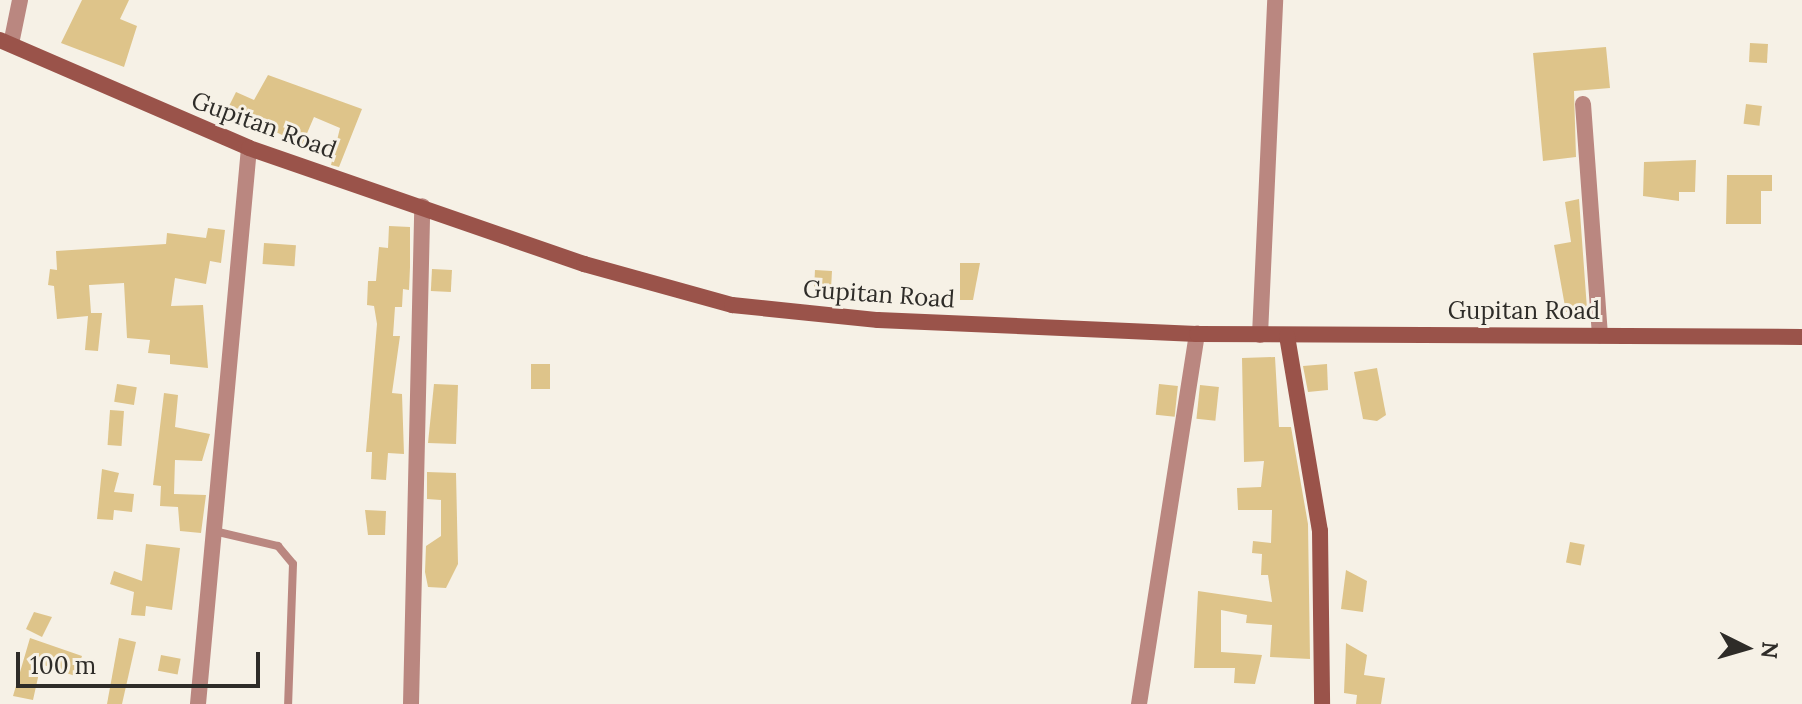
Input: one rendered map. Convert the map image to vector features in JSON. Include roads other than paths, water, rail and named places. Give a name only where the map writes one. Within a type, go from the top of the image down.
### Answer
[{"type":"main road","name":"Gupitan Road","points":[[6,42],[249,148],[584,264],[732,305],[878,320],[1197,334],[1802,337]]},
{"type":"main road","points":[[1287,336],[1320,531],[1322,704]]},
{"type":"street","points":[[6,42],[20,0]]},
{"type":"street","points":[[1260,335],[1275,0]]},
{"type":"street","points":[[1583,104],[1600,335]]},
{"type":"street","points":[[198,704],[249,148]]},
{"type":"street","points":[[411,704],[422,206]]},
{"type":"street","points":[[1139,704],[1197,334]]},
{"type":"lane","points":[[214,531],[278,546],[293,564],[288,704]]}]
